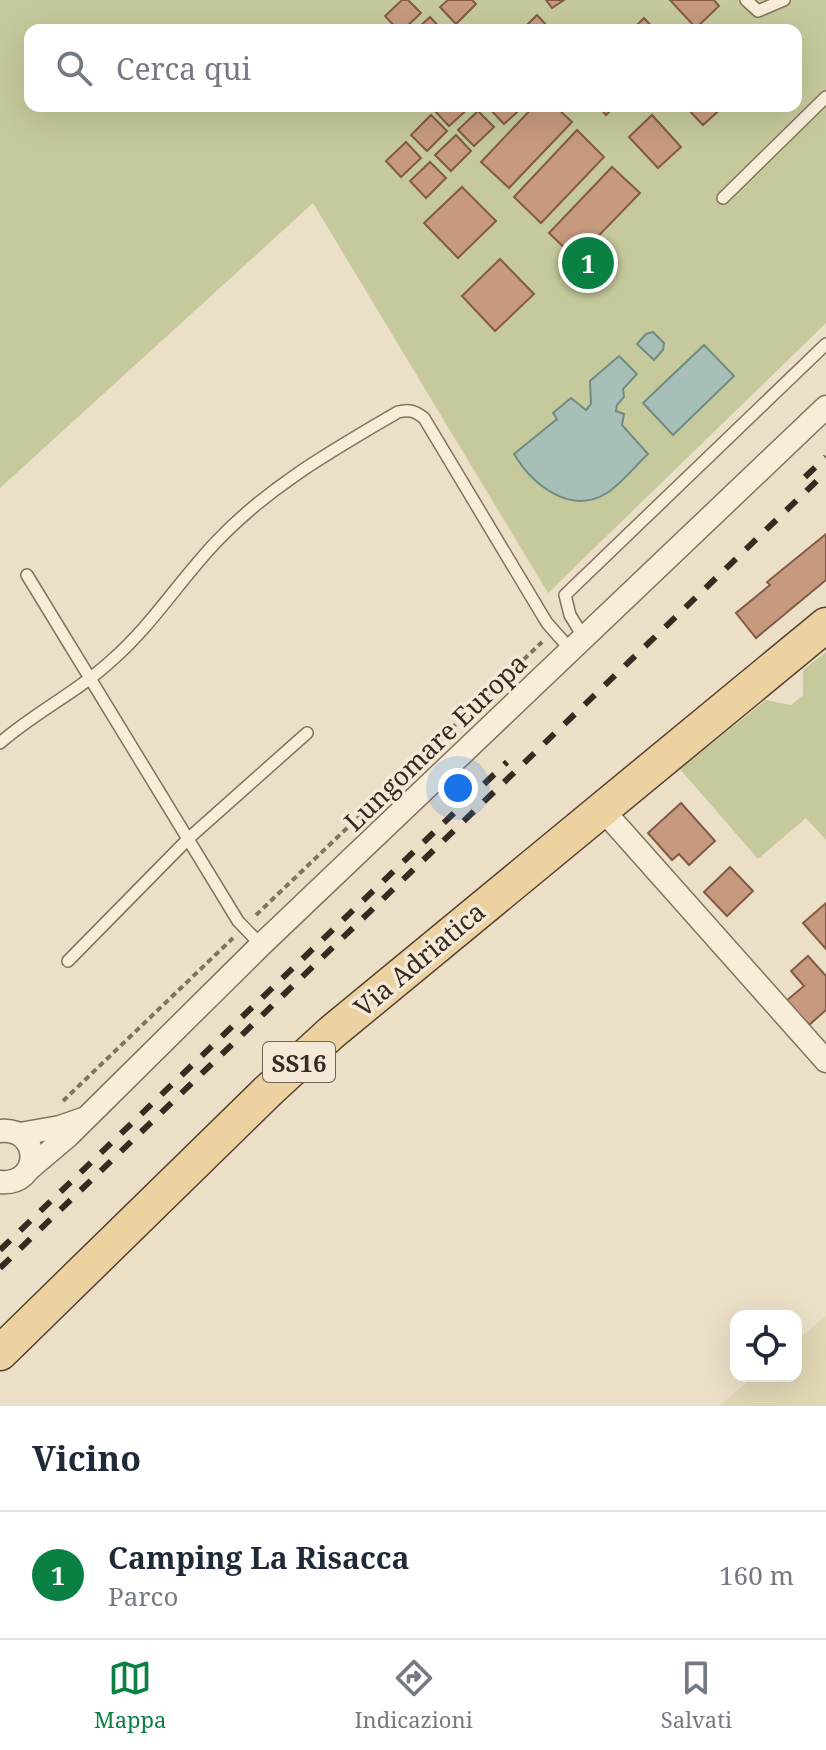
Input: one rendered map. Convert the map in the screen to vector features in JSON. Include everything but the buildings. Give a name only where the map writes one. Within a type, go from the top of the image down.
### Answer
[{"type":"main road","name":"Via Adriatica","points":[[5,1336],[331,1033],[826,625]]},
{"type":"street","name":"Lungomare Europa","points":[[11,1182],[47,1156],[261,945],[826,407]]},
{"type":"street","points":[[602,809],[826,1061]]},
{"type":"street","points":[[10,1132],[60,1127],[84,1119]]},
{"type":"street","points":[[10,1132],[30,1146],[32,1162],[11,1182]]},
{"type":"lane","points":[[746,0],[758,11],[784,0]]},
{"type":"lane","points":[[723,198],[826,97]]},
{"type":"lane","points":[[577,644],[565,595],[826,344]]},
{"type":"lane","points":[[0,743],[23,723],[113,660],[149,623],[215,542],[271,491],[306,466],[406,410],[415,411],[424,418],[553,631],[577,644]]},
{"type":"lane","points":[[27,575],[244,927],[261,945]]},
{"type":"lane","points":[[68,961],[189,838],[307,733]]},
{"type":"path","points":[[59,1104],[553,631]]},
{"type":"shaded area","points":[[826,1316],[826,1406],[719,1406],[747,1382],[802,1382],[802,1336]]},
{"type":"green space","points":[[0,0],[826,0],[826,323],[548,593],[313,203],[0,488]]},
{"type":"green space","points":[[826,652],[826,840],[806,818],[758,859],[680,769],[766,700],[791,705],[803,695],[803,670]]},
{"type":"water","points":[[653,332],[664,343],[663,350],[654,360],[637,344],[646,334]]},
{"type":"water","points":[[704,345],[734,376],[673,435],[643,403]]},
{"type":"water","points":[[619,356],[637,374],[623,389],[624,397],[616,411],[624,414],[622,425],[648,454],[607,493],[593,499],[566,499],[542,486],[514,454],[557,419],[553,413],[571,398],[586,410],[591,404],[590,381]]},
{"type":"railway","points":[[805,477],[826,457]]},
{"type":"railway","points":[[0,1268],[826,472]]},
{"type":"railway","points":[[0,1250],[507,762]]},
{"type":"place","name":"Camping La Risacca","points":[[588,263]]}]
